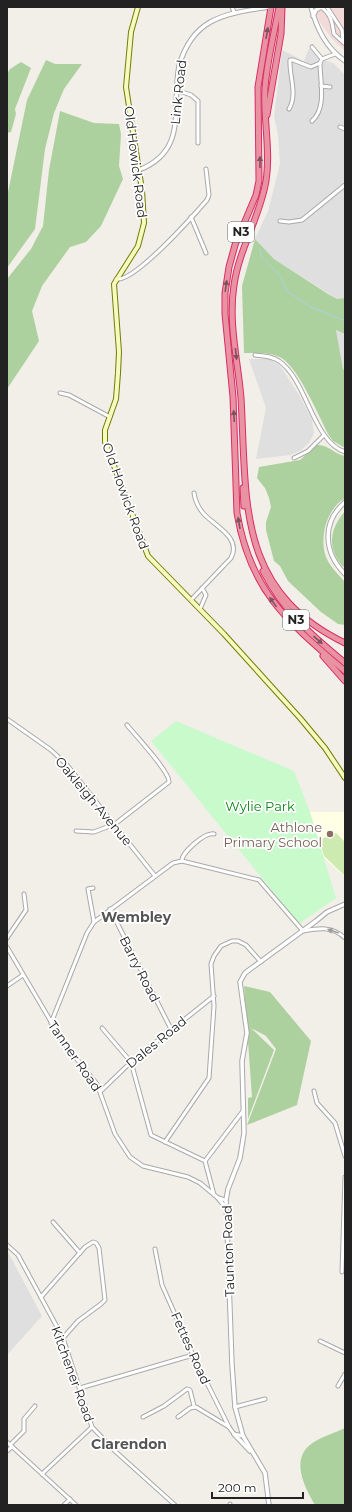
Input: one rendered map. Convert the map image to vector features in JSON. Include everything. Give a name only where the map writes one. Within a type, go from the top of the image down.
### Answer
[{"type":"highway","name":"N3","points":[[270,8],[258,87],[259,181],[256,195],[235,245],[229,267],[225,293],[225,314],[233,397],[237,513],[240,529],[250,561],[265,591],[282,615],[345,671]]},
{"type":"highway","name":"N3","points":[[281,8],[281,34],[270,99],[266,138],[266,181],[257,213],[237,268],[232,295],[232,315],[240,397],[244,509],[249,532],[260,565],[270,586],[287,610],[311,634],[345,663]]},
{"type":"highway","points":[[243,454],[249,520],[260,559],[278,590],[296,610],[321,630],[345,643]]},
{"type":"highway","points":[[299,631],[345,681]]},
{"type":"main road","name":"Old Howick Road","points":[[138,7],[131,32],[126,80],[145,217],[143,232],[136,250],[116,279],[114,288],[119,352],[118,373],[116,399],[105,430],[105,442],[122,482],[146,552],[300,718],[325,748],[345,778]]},
{"type":"street","points":[[232,7],[234,12]]},
{"type":"street","points":[[311,7],[321,35],[336,54],[345,61]]},
{"type":"street","points":[[313,16],[316,10],[321,7],[330,16],[334,26],[334,34],[344,44]]},
{"type":"street","points":[[326,7],[342,30],[344,44]]},
{"type":"street","name":"Link Road","points":[[139,170],[156,162],[170,145],[174,128],[176,90],[181,56],[189,42],[205,25],[224,14],[270,8]]},
{"type":"street","points":[[312,47],[322,59]]},
{"type":"street","points":[[312,121],[320,108],[320,63],[322,59],[336,54]]},
{"type":"street","points":[[289,109],[292,101],[290,60],[311,67],[320,63]]},
{"type":"street","points":[[321,86],[330,87]]},
{"type":"street","points":[[176,90],[191,95],[198,101],[198,143]]},
{"type":"street","points":[[340,127],[345,129]]},
{"type":"street","points":[[116,279],[123,279],[146,263],[209,197],[206,169]]},
{"type":"street","points":[[280,221],[289,222],[302,220],[345,185]]},
{"type":"street","points":[[191,217],[206,253]]},
{"type":"street","points":[[255,355],[274,358],[288,369],[314,414],[324,435],[336,447],[345,452]]},
{"type":"street","points":[[60,393],[69,395],[110,417]]},
{"type":"street","points":[[294,458],[308,451],[324,435]]},
{"type":"street","points":[[191,600],[231,558],[232,545],[228,535],[203,513],[194,493]]},
{"type":"street","points":[[345,502],[331,521],[328,537],[331,556],[345,574]]},
{"type":"street","points":[[200,609],[206,595],[202,588]]},
{"type":"street","name":"Oakleigh Avenue","points":[[7,719],[57,755],[79,778],[156,876]]},
{"type":"street","points":[[76,830],[94,832],[115,824],[167,785],[169,781],[168,777],[127,725]]},
{"type":"street","points":[[182,861],[183,855],[207,834],[214,834]]},
{"type":"street","points":[[51,1023],[87,933],[94,922],[173,862],[182,861],[259,880],[303,931],[319,928]]},
{"type":"street","points":[[93,888],[88,889],[94,922]]},
{"type":"street","points":[[7,938],[26,910],[24,894]]},
{"type":"street","name":"Taunton Road","points":[[269,1505],[265,1473],[243,1436],[235,1407],[232,1365],[226,1200],[228,1189],[242,1151],[244,1133],[242,1061],[247,1033],[240,982],[245,973],[327,912],[345,904]]},
{"type":"street","name":"Barry Road","points":[[110,909],[171,1029]]},
{"type":"street","points":[[310,925],[319,928],[332,929],[345,938]]},
{"type":"street","points":[[165,1142],[209,1078],[214,996],[211,964],[216,951],[221,946],[232,941],[238,941],[246,945],[261,962]]},
{"type":"street","name":"Tanner Road","points":[[7,947],[66,1046],[91,1074],[101,1091],[115,1134],[122,1147],[133,1160],[143,1166],[188,1176],[200,1183],[218,1198],[226,1200]]},
{"type":"street","points":[[7,986],[23,975]]},
{"type":"street","name":"Dales Road","points":[[101,1091],[131,1062],[214,996]]},
{"type":"street","points":[[102,1028],[131,1062],[150,1134],[153,1137],[205,1161],[214,1195]]},
{"type":"street","points":[[314,1091],[317,1103],[335,1123],[345,1156]]},
{"type":"street","points":[[205,1161],[243,1111]]},
{"type":"street","points":[[342,1272],[345,1177]]},
{"type":"street","points":[[218,1198],[226,1208]]},
{"type":"street","points":[[54,1222],[80,1253]]},
{"type":"street","points":[[41,1297],[80,1253],[91,1243],[95,1242],[98,1246],[105,1300],[78,1321],[63,1338]]},
{"type":"street","name":"Kitchener Road","points":[[7,1245],[18,1255],[63,1338],[92,1427],[116,1452],[175,1505]]},
{"type":"street","name":"Fettes Road","points":[[155,1249],[162,1285],[193,1355],[229,1427],[234,1434]]},
{"type":"street","points":[[320,1341],[345,1352]]},
{"type":"street","points":[[80,1388],[193,1355]]},
{"type":"street","points":[[338,1386],[345,1374]]},
{"type":"street","points":[[144,1416],[169,1403],[187,1389],[190,1390],[194,1406],[229,1427]]},
{"type":"street","points":[[235,1407],[265,1399]]},
{"type":"street","points":[[7,1451],[24,1431],[24,1420],[35,1406]]},
{"type":"street","points":[[178,1417],[194,1406]]},
{"type":"street","points":[[42,1474],[92,1427]]},
{"type":"street","points":[[234,1434],[243,1436]]},
{"type":"street","points":[[234,1434],[252,1453]]},
{"type":"street","points":[[7,1442],[76,1505]]},
{"type":"street","points":[[64,1505],[70,1499]]},
{"type":"shaded area","points":[[315,7],[345,7],[345,51],[332,39],[319,21]]},
{"type":"shaded area","points":[[309,48],[318,58],[333,63],[345,75],[345,298],[337,299],[274,259],[255,239],[268,211],[280,164],[278,135],[274,116],[282,50],[304,61]]},
{"type":"shaded area","points":[[336,330],[345,334],[345,370],[343,369]]},
{"type":"shaded area","points":[[249,359],[269,359],[278,364],[299,395],[312,419],[314,434],[309,443],[300,451],[290,455],[256,459],[266,408]]},
{"type":"shaded area","name":"Athlone Primary School","points":[[310,812],[345,812],[345,877],[322,856]]},
{"type":"shaded area","points":[[8,1252],[42,1316],[7,1355],[7,1253]]},
{"type":"green space","points":[[46,60],[55,64],[82,64],[64,89],[54,113],[45,149],[35,229],[7,268],[7,197],[27,100]]},
{"type":"green space","points":[[21,62],[31,68],[15,109],[16,114],[11,132],[7,133],[7,74],[10,69]]},
{"type":"green space","points":[[60,111],[94,123],[119,124],[121,134],[119,166],[123,179],[101,226],[86,242],[70,247],[42,286],[32,311],[39,341],[7,389],[7,279],[31,249],[43,226],[49,170]]},
{"type":"green space","points":[[255,239],[274,259],[337,299],[345,298],[345,334],[336,330],[343,369],[345,370],[345,448],[333,441],[328,434],[296,373],[283,359],[264,353],[244,353],[242,286]]},
{"type":"green space","points":[[317,445],[324,446],[345,456],[345,498],[329,516],[323,539],[325,554],[328,562],[345,582],[345,625],[338,624],[321,612],[288,581],[280,566],[274,561],[266,530],[266,522],[271,507],[265,488],[257,478],[259,467],[300,460]]},
{"type":"green space","points":[[345,511],[345,566],[343,567],[334,553],[332,539],[336,525]]},
{"type":"green space","name":"Wylie Park","points":[[176,721],[294,771],[310,812],[336,898],[299,924],[151,741]]},
{"type":"green space","points":[[336,833],[345,842],[345,876],[324,856],[319,840]]},
{"type":"green space","points":[[244,986],[270,992],[311,1041],[297,1105],[247,1125],[276,1049],[266,1036],[251,1028],[274,1050],[248,1119],[248,1098],[252,1097]]},
{"type":"green space","points":[[345,1428],[345,1505],[315,1505],[303,1481],[300,1464],[302,1456],[306,1448],[314,1442]]},
{"type":"waterway","points":[[260,249],[261,256],[280,276],[287,291],[309,306],[345,321]]},
{"type":"place","name":"Athlone Primary School","points":[[330,834]]},
{"type":"district","name":"Wembley","points":[[136,917]]},
{"type":"district","name":"Clarendon","points":[[129,1444]]}]
